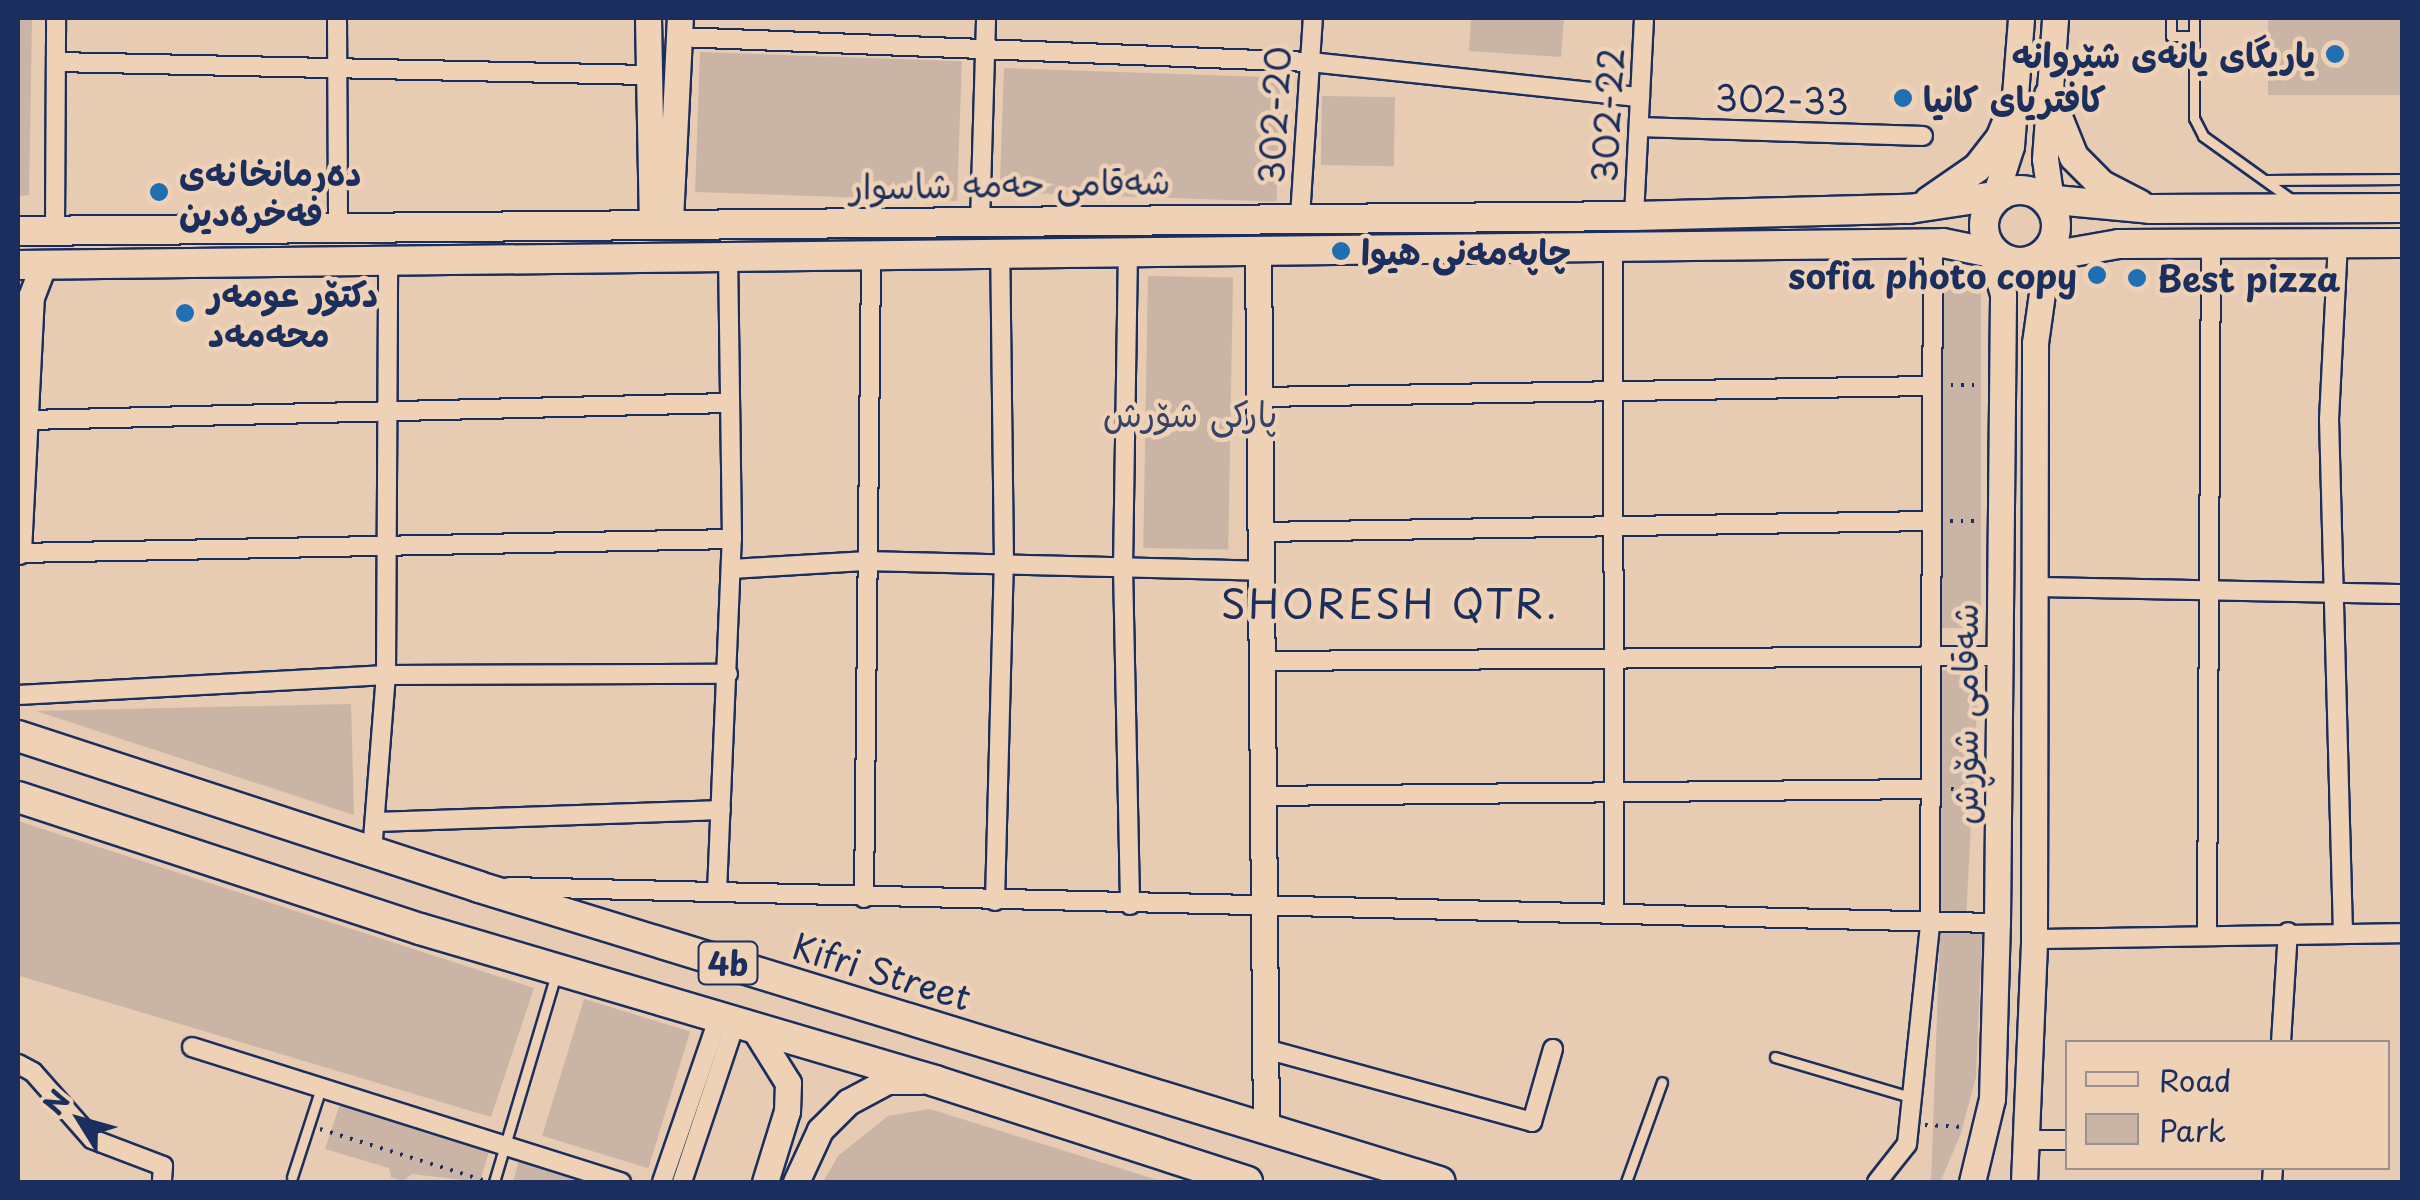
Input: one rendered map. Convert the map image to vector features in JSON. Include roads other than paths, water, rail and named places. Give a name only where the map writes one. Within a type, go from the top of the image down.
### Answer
[{"type":"highway","name":"Kifri Street","points":[[18,733],[375,837],[479,887],[1440,1182]]},
{"type":"highway","name":"4b","points":[[18,797],[557,970],[935,1081],[1247,1182]]},
{"type":"main road","points":[[648,18],[647,75],[660,143],[661,221]]},
{"type":"main road","points":[[1997,198],[2024,190],[2049,202],[2150,209],[2390,208],[2393,243],[2082,246],[2017,263],[1992,250],[1984,223],[1997,198],[2017,87],[2021,18]]},
{"type":"main road","points":[[2045,254],[2057,230],[2049,202],[2045,159],[2055,18]]},
{"type":"main road","points":[[660,143],[680,27]]},
{"type":"main road","points":[[2017,87],[2050,85]]},
{"type":"main road","points":[[2050,85],[2064,140],[2080,164],[2116,194],[2150,209]]},
{"type":"main road","points":[[1909,209],[1949,194],[1978,168],[2000,138],[2017,87]]},
{"type":"main road","name":"شەقامی حەمە شاسوار","points":[[18,231],[338,223],[980,223],[1300,216],[1634,216],[1909,209],[1997,198]]},
{"type":"main road","points":[[1704,245],[1706,213]]},
{"type":"main road","points":[[69,230],[87,261]]},
{"type":"main road","name":"شەقامی حەمە شاسوار","points":[[30,265],[87,261],[872,258],[1128,250],[1933,243],[1992,250]]},
{"type":"main road","points":[[1258,250],[1262,1048],[1266,1127]]},
{"type":"main road","name":"شەقامی شۆڕش","points":[[1972,1182],[1992,1099],[1998,923],[2002,294],[1992,250]]},
{"type":"main road","name":"شەقامی شۆڕش","points":[[2024,1182],[2034,939],[2035,343],[2045,254]]},
{"type":"main road","points":[[18,552],[28,420],[24,339],[32,287],[30,265]]},
{"type":"main road","points":[[2002,341],[2035,343]]},
{"type":"main road","points":[[736,1021],[788,1083],[787,1112],[765,1182]]},
{"type":"main road","points":[[796,1182],[820,1130],[861,1092],[887,1081],[935,1081]]},
{"type":"main road","points":[[1992,1099],[2027,1102]]},
{"type":"street","points":[[56,18],[69,230]]},
{"type":"street","points":[[336,18],[338,223]]},
{"type":"street","points":[[980,223],[986,18]]},
{"type":"street","name":"302-20","points":[[1300,216],[1313,18]]},
{"type":"street","name":"302-22","points":[[1634,216],[1644,18]]},
{"type":"street","points":[[680,27],[1310,62],[1640,96]]},
{"type":"street","points":[[56,62],[337,65],[647,75]]},
{"type":"street","name":"302-33","points":[[1638,127],[1923,136]]},
{"type":"street","points":[[2338,242],[2329,419],[2344,932]]},
{"type":"street","points":[[1877,1182],[1906,1144],[1915,1099],[1930,924],[1933,243]]},
{"type":"street","points":[[2207,932],[2205,592],[2211,244]]},
{"type":"street","points":[[1612,248],[1614,910]]},
{"type":"street","points":[[1128,250],[1124,566],[1130,905]]},
{"type":"street","points":[[995,901],[1004,564],[1000,253]]},
{"type":"street","points":[[388,258],[386,676],[375,837],[721,810]]},
{"type":"street","points":[[717,892],[732,569],[728,258]]},
{"type":"street","points":[[864,898],[864,561],[872,258]]},
{"type":"street","points":[[1259,397],[1931,386]]},
{"type":"street","points":[[28,420],[728,403]]},
{"type":"street","points":[[1260,532],[1931,521]]},
{"type":"street","points":[[18,552],[387,541],[732,539]]},
{"type":"street","points":[[732,569],[864,561],[1260,571]]},
{"type":"street","points":[[2036,586],[2402,594]]},
{"type":"street","points":[[1260,662],[1613,663],[1999,656]]},
{"type":"street","points":[[18,695],[386,676],[728,674]]},
{"type":"street","points":[[1260,796],[1931,789]]},
{"type":"street","points":[[479,887],[1261,910],[1614,910],[1930,924],[1998,923]]},
{"type":"street","points":[[2034,939],[2207,932],[2402,933]]},
{"type":"street","points":[[2280,1040],[2288,932]]},
{"type":"street","points":[[662,1182],[736,1021]]},
{"type":"street","points":[[682,1182],[736,1021]]},
{"type":"street","points":[[192,1047],[621,1182]]},
{"type":"street","points":[[1262,1048],[1532,1122],[1554,1049]]},
{"type":"street","points":[[18,1064],[34,1072],[92,1140],[164,1166],[162,1182]]},
{"type":"street","points":[[2026,1140],[2065,1140]]},
{"type":"lane","points":[[2171,18],[2171,36],[2194,36]]},
{"type":"lane","points":[[2194,18],[2194,118],[2203,136],[2302,207]]},
{"type":"lane","points":[[2266,180],[2402,179]]},
{"type":"lane","points":[[493,1182],[557,970]]},
{"type":"lane","points":[[1775,1057],[1915,1099]]},
{"type":"lane","points":[[1626,1182],[1662,1082]]},
{"type":"lane","points":[[292,1176],[321,1088]]},
{"type":"place","name":"یاریگای یانەی شێروانە","points":[[2335,54]]},
{"type":"place","name":"کافتریای کانیا","points":[[1903,98]]},
{"type":"place","name":"دەرمانخانەی فەخرەدین","points":[[159,192]]},
{"type":"place","name":"چاپەمەنی هیوا","points":[[1341,251]]},
{"type":"place","name":"sofia photo copy","points":[[2097,275]]},
{"type":"place","name":"Best pizza","points":[[2137,278]]},
{"type":"place","name":"دکتۆر عومەر محەمەد","points":[[185,313]]},
{"type":"district","name":"SHORESH QTR.","points":[[1390,603]]},
{"type":"park label","name":"پارکی شۆرش","points":[[1190,413]]}]
